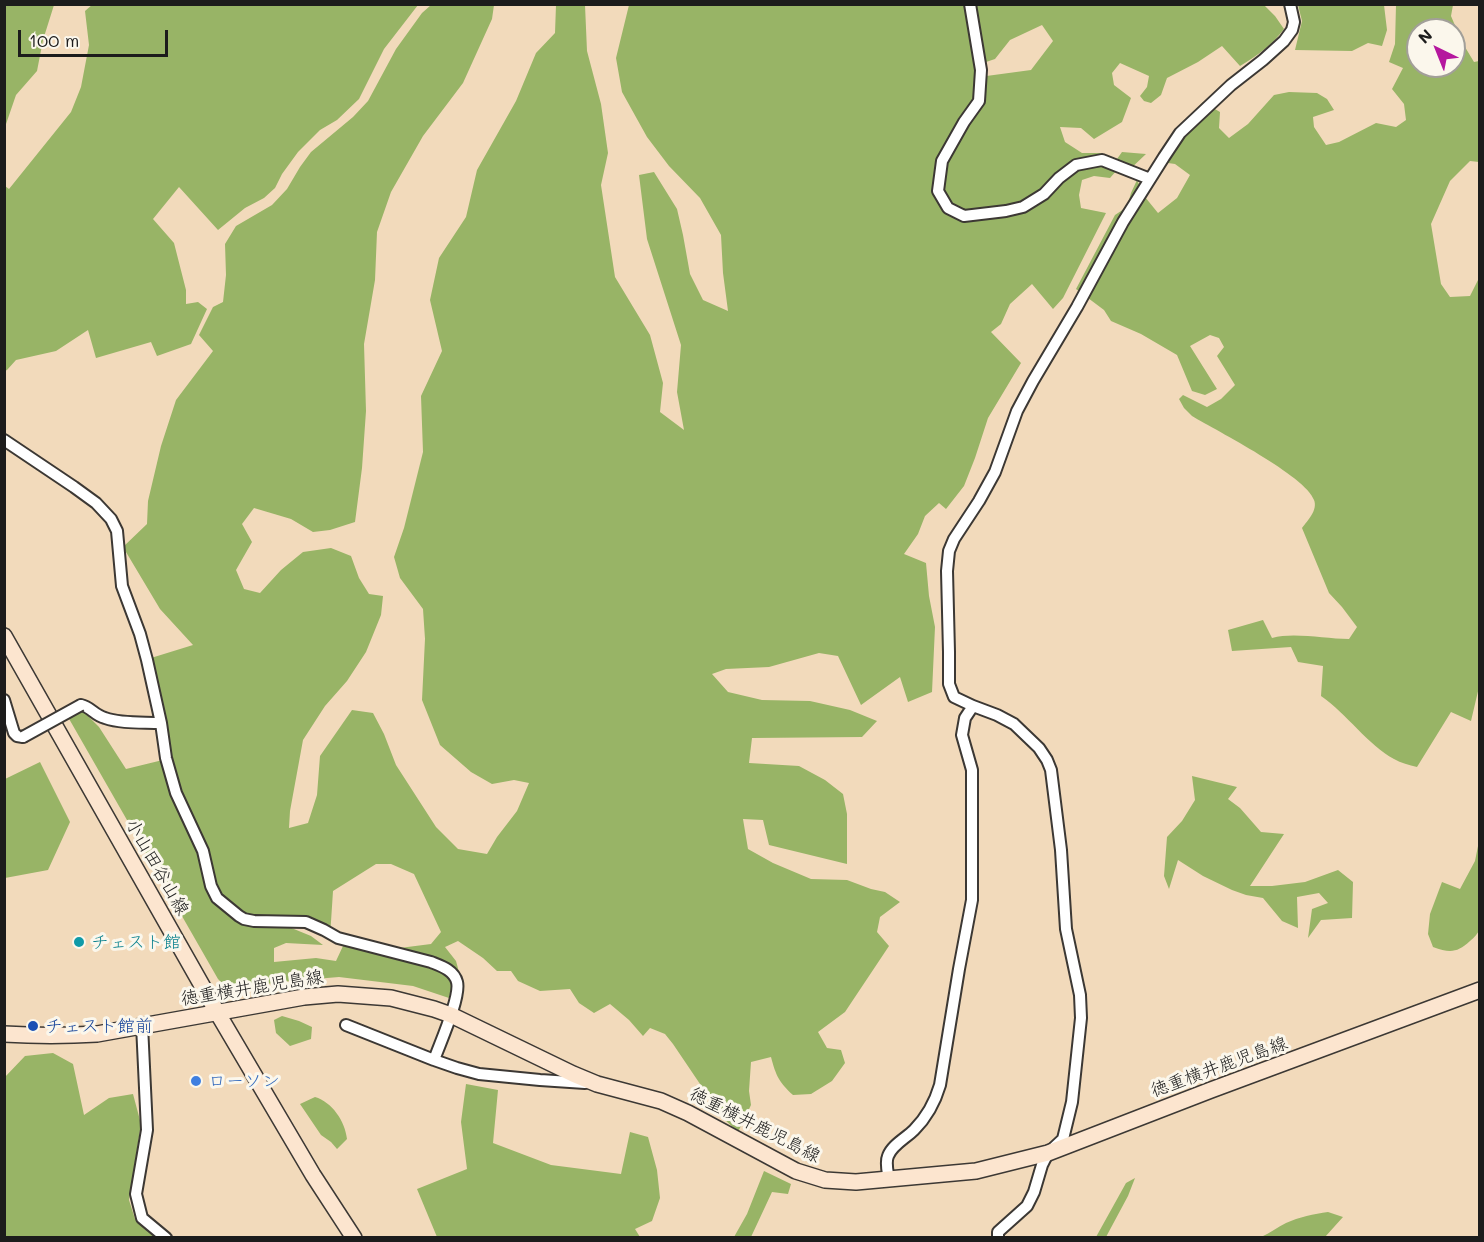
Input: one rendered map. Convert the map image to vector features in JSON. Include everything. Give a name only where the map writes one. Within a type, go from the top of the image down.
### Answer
[{"type":"main road","name":"小山田谷山線","points":[[4,636],[218,1012],[313,1175],[354,1238]]},
{"type":"main road","name":"徳重横井鹿児島線","points":[[4,1034],[73,1036],[97,1034],[304,997],[338,994],[391,998],[451,1015],[573,1074],[661,1101],[783,1164],[812,1177],[837,1182],[889,1180],[976,1171],[1048,1153],[1479,990]]},
{"type":"street","points":[[970,4],[981,70],[979,101],[942,161],[938,191],[948,208],[964,216],[1023,207],[1044,194],[1076,165],[1102,160],[1150,179]]},
{"type":"street","points":[[998,1238],[998,1232],[1027,1206],[1048,1153],[1063,1139],[1072,1102],[1081,1018],[1080,995],[1066,929],[1061,850],[1051,770],[1047,760],[1039,748],[1014,724],[954,697],[949,684],[947,571],[949,551],[995,472],[1017,411],[1123,222],[1180,133],[1231,85],[1284,41],[1292,30],[1294,22],[1290,4]]},
{"type":"street","points":[[4,440],[96,503],[111,519],[117,531],[122,586],[140,634],[161,723],[166,758],[176,793],[203,851],[211,886],[217,898],[244,919],[306,922],[338,939],[445,967],[457,981],[457,994],[434,1060]]},
{"type":"street","points":[[4,700],[14,733],[23,737],[81,705],[87,706],[96,715],[107,719],[161,723]]},
{"type":"street","points":[[889,1180],[887,1158],[891,1150],[923,1119],[934,1102],[940,1085],[972,900],[972,770],[962,735],[965,717],[973,706]]},
{"type":"street","points":[[142,1025],[147,1130],[136,1194],[142,1218],[166,1238]]},
{"type":"street","points":[[346,1025],[434,1060],[479,1074],[597,1083]]},
{"type":"green space","points":[[5,4],[54,5],[43,40],[37,71],[16,95],[5,127]]},
{"type":"green space","points":[[93,4],[418,5],[384,49],[359,99],[337,120],[320,130],[298,152],[275,188],[264,198],[245,208],[218,230],[179,187],[153,219],[174,243],[186,290],[186,304],[198,302],[207,309],[191,344],[157,356],[151,342],[96,358],[88,330],[56,351],[16,360],[5,371],[5,186],[9,189],[71,112],[81,87],[89,45],[85,11]]},
{"type":"green space","points":[[431,5],[494,5],[492,19],[463,83],[423,136],[391,192],[377,232],[375,280],[364,344],[366,411],[355,522],[330,530],[313,532],[291,519],[254,508],[242,524],[252,542],[236,570],[244,589],[260,593],[281,570],[303,552],[331,548],[351,556],[359,578],[369,594],[383,596],[381,615],[366,652],[347,681],[325,706],[303,740],[289,828],[308,823],[317,795],[320,756],[352,710],[373,713],[396,765],[436,827],[458,849],[487,854],[517,811],[529,783],[514,780],[492,784],[471,772],[440,745],[422,700],[425,639],[423,609],[400,578],[394,557],[404,528],[423,452],[421,396],[442,351],[430,300],[439,258],[466,217],[477,170],[516,101],[536,53],[555,33],[556,5],[585,5],[587,51],[601,104],[608,153],[601,185],[615,277],[650,335],[663,383],[660,412],[684,430],[677,392],[681,345],[647,239],[639,175],[654,172],[677,209],[690,274],[703,300],[728,311],[721,235],[700,198],[669,166],[647,137],[622,92],[616,58],[629,5],[964,5],[979,77],[1031,70],[1053,41],[1042,25],[1010,40],[995,59],[983,63],[976,5],[1264,5],[1284,29],[1264,50],[1240,66],[1222,46],[1167,78],[1161,95],[1151,103],[1144,101],[1140,96],[1147,87],[1149,76],[1120,63],[1112,73],[1114,85],[1131,98],[1122,122],[1094,139],[1081,128],[1060,127],[1065,142],[1082,153],[1100,153],[1117,159],[1122,152],[1146,154],[1127,172],[1117,170],[1110,178],[1094,176],[1082,180],[1079,195],[1081,208],[1106,213],[1063,298],[1053,309],[1032,284],[1010,304],[1001,324],[991,332],[1021,363],[988,418],[964,486],[946,509],[939,503],[925,516],[918,534],[904,554],[926,563],[935,627],[932,692],[908,702],[900,677],[861,705],[838,656],[819,653],[769,667],[726,669],[712,674],[728,692],[762,700],[810,701],[850,710],[877,721],[862,737],[752,738],[749,763],[799,766],[825,780],[843,794],[847,814],[847,864],[769,845],[763,820],[743,819],[748,849],[773,863],[811,879],[847,880],[885,892],[900,902],[880,917],[877,932],[889,946],[845,1012],[818,1032],[827,1048],[841,1050],[845,1063],[832,1081],[811,1094],[793,1095],[779,1078],[771,1057],[751,1062],[749,1091],[751,1105],[738,1132],[723,1118],[665,1034],[650,1028],[643,1036],[610,1004],[594,1013],[579,1003],[570,989],[540,991],[518,981],[511,971],[497,971],[458,941],[445,947],[456,961],[459,972],[419,957],[384,950],[431,944],[441,932],[414,874],[391,864],[376,864],[333,891],[330,937],[293,920],[289,927],[311,936],[323,945],[286,943],[274,948],[274,962],[316,958],[336,961],[343,946],[435,968],[448,977],[452,986],[449,998],[413,986],[339,977],[279,982],[236,989],[225,986],[218,979],[68,717],[81,709],[99,727],[126,769],[171,758],[165,714],[151,658],[193,645],[160,609],[123,547],[147,524],[148,501],[161,446],[176,400],[213,351],[199,335],[213,307],[223,302],[226,275],[225,244],[236,226],[272,205],[287,189],[311,152],[353,117],[368,101],[396,49],[422,13]]},
{"type":"green space","points":[[1298,5],[1384,5],[1387,30],[1382,46],[1368,43],[1352,51],[1295,50],[1302,21]]},
{"type":"green space","points":[[1396,5],[1453,5],[1452,18],[1406,18],[1406,78],[1466,78],[1466,49],[1474,62],[1479,61],[1479,162],[1470,161],[1450,181],[1431,224],[1441,284],[1450,297],[1470,296],[1479,278],[1479,687],[1471,721],[1451,712],[1417,767],[1399,762],[1384,753],[1321,696],[1323,666],[1298,662],[1291,647],[1232,651],[1228,630],[1263,620],[1272,638],[1300,636],[1349,639],[1357,627],[1329,593],[1302,528],[1315,507],[1314,500],[1307,490],[1278,467],[1192,416],[1179,399],[1183,395],[1207,407],[1221,399],[1235,385],[1217,356],[1224,347],[1219,338],[1210,335],[1190,346],[1217,389],[1205,395],[1192,391],[1177,355],[1141,334],[1111,321],[1104,310],[1076,289],[1115,215],[1127,207],[1137,180],[1145,197],[1158,213],[1177,198],[1190,175],[1175,164],[1154,161],[1174,133],[1203,102],[1220,112],[1219,128],[1229,138],[1248,124],[1274,95],[1289,92],[1317,93],[1327,99],[1334,110],[1313,117],[1314,127],[1326,145],[1339,142],[1376,123],[1396,127],[1406,120],[1404,104],[1392,89],[1403,68],[1389,62],[1395,44]]},
{"type":"green space","points":[[40,762],[70,822],[48,870],[5,878],[5,779]]},
{"type":"green space","points":[[1192,776],[1237,787],[1228,799],[1240,808],[1261,832],[1284,834],[1250,886],[1305,882],[1338,870],[1353,882],[1352,918],[1321,920],[1308,938],[1312,909],[1328,903],[1319,893],[1297,897],[1298,928],[1282,921],[1263,898],[1232,890],[1203,876],[1178,860],[1169,889],[1164,876],[1167,837],[1182,821],[1195,800]]},
{"type":"green space","points":[[1479,841],[1480,929],[1472,940],[1457,950],[1449,951],[1433,947],[1428,934],[1430,914],[1442,882],[1460,889],[1475,861]]},
{"type":"green space","points":[[282,1016],[312,1027],[311,1039],[290,1046],[276,1033],[274,1020]]},
{"type":"green space","points":[[53,1053],[73,1064],[84,1115],[109,1098],[133,1094],[141,1124],[129,1200],[135,1219],[156,1237],[5,1237],[5,1077],[25,1056]]},
{"type":"green space","points":[[466,1084],[498,1090],[493,1143],[551,1165],[621,1174],[630,1132],[648,1137],[657,1170],[660,1198],[652,1221],[635,1229],[640,1237],[437,1237],[417,1189],[467,1169],[461,1122]]},
{"type":"green space","points":[[315,1097],[327,1103],[337,1113],[344,1126],[347,1139],[337,1149],[321,1135],[300,1104]]},
{"type":"green space","points":[[764,1171],[791,1184],[788,1194],[772,1192],[751,1237],[734,1237],[747,1214]]},
{"type":"green space","points":[[1135,1178],[1106,1237],[1096,1237],[1126,1183]]},
{"type":"green space","points":[[1328,1212],[1343,1217],[1325,1237],[1261,1237],[1291,1221]]},
{"type":"place","name":"チェスト館","points":[[79,942]]},
{"type":"place","name":"チェスト館前","points":[[33,1026]]},
{"type":"place","name":"ローソン","points":[[196,1081]]}]
